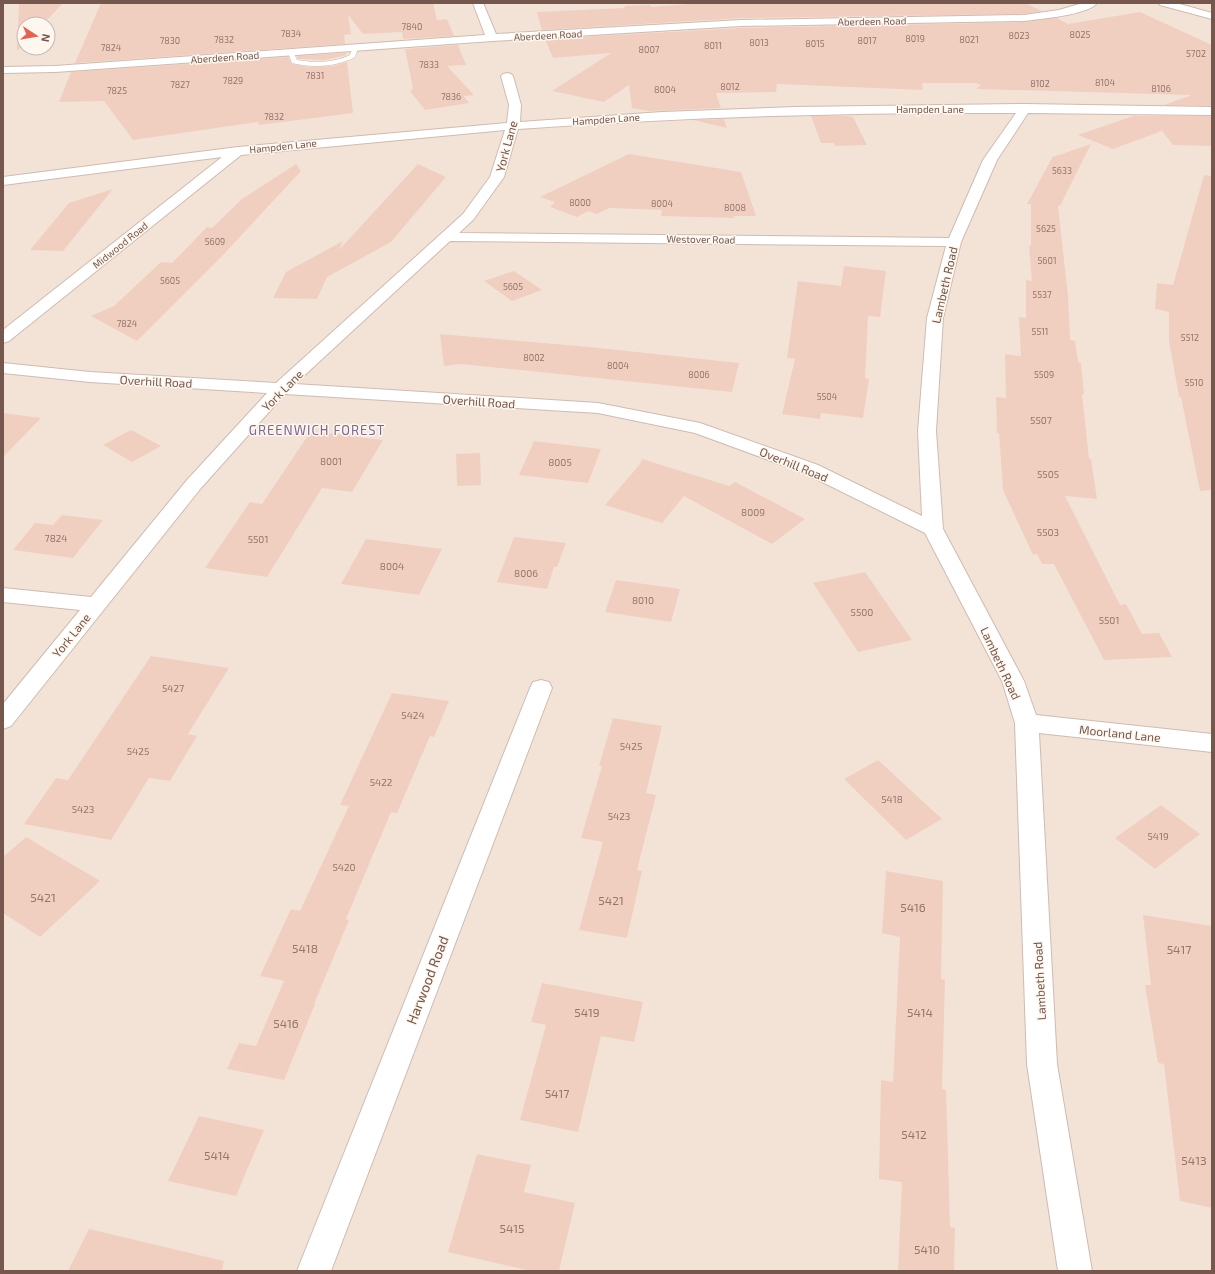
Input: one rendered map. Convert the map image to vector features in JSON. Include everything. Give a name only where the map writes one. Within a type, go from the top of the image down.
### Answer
[{"type":"street","points":[[478,3],[492,38]]},
{"type":"street","name":"Aberdeen Road","points":[[3,70],[55,69],[492,38],[741,23],[1024,18],[1083,7],[1092,3]]},
{"type":"street","points":[[1164,3],[1212,16]]},
{"type":"street","name":"York Lane","points":[[3,720],[194,484],[281,388],[468,217],[497,177],[513,126],[515,105],[507,76]]},
{"type":"street","name":"Hampden Lane","points":[[3,181],[238,151],[513,126],[641,117],[738,112],[1025,108],[1212,111]]},
{"type":"street","name":"Lambeth Road","points":[[1025,108],[990,160],[954,242],[935,318],[927,431],[933,529],[1013,681],[1028,723],[1042,1064],[1075,1271]]},
{"type":"street","name":"Midwood Road","points":[[3,338],[238,151]]},
{"type":"street","name":"Westover Road","points":[[448,236],[954,242]]},
{"type":"street","name":"Overhill Road","points":[[3,368],[90,377],[598,408],[700,428],[811,469],[933,529]]},
{"type":"street","points":[[3,595],[95,605]]},
{"type":"street","name":"Harwood Road","points":[[314,1271],[541,688]]},
{"type":"street","name":"Moorland Lane","points":[[1028,723],[1212,743]]},
{"type":"shaded area","points":[[3,3],[1212,3],[1212,1271],[3,1271]]},
{"type":"building","points":[[19,3],[63,3],[51,16],[18,16]]},
{"type":"building","points":[[101,3],[433,3],[437,20],[447,19],[454,36],[403,39],[402,32],[363,34],[348,15],[351,34],[344,35],[345,44],[75,63]]},
{"type":"building","points":[[702,3],[1025,3],[1042,11],[1024,14],[741,18],[542,30],[537,12],[625,8],[624,6],[650,5],[651,7]]},
{"type":"building","points":[[1140,12],[1212,45],[1212,106],[1164,105],[1192,95],[976,89],[981,85],[976,83],[922,83],[923,90],[777,84],[776,92],[716,93],[721,108],[649,111],[632,108],[629,85],[604,102],[552,91],[611,53],[553,58],[545,39],[741,28],[1024,22],[1057,18],[1068,24]]},
{"type":"building","points":[[458,45],[466,65],[447,66],[474,95],[464,96],[469,103],[425,110],[410,91],[413,89],[405,49]]},
{"type":"building","points":[[346,53],[346,55],[343,56],[324,60],[298,59],[297,56]]},
{"type":"building","points":[[288,57],[292,64],[308,67],[333,66],[347,62],[353,113],[259,125],[258,122],[133,140],[104,101],[59,102],[71,72]]},
{"type":"building","points":[[811,116],[853,117],[867,145],[835,146],[834,143],[821,143]]},
{"type":"building","points":[[1133,116],[1212,116],[1212,146],[1173,145],[1162,131],[1113,149],[1078,135]]},
{"type":"building","points":[[724,119],[727,128],[693,120],[705,120]]},
{"type":"building","points":[[1091,144],[1060,206],[1058,206],[1068,296],[1070,340],[1075,341],[1078,362],[1081,363],[1084,394],[1082,394],[1089,459],[1091,459],[1097,499],[1065,496],[1120,605],[1126,604],[1142,634],[1159,633],[1172,657],[1104,660],[1054,564],[1042,564],[1037,554],[1033,555],[1003,490],[999,433],[997,433],[996,397],[1006,398],[1005,354],[1021,356],[1019,317],[1026,318],[1026,280],[1032,281],[1029,246],[1031,246],[1031,204],[1027,204],[1053,156]]},
{"type":"building","points":[[629,154],[741,172],[756,216],[733,216],[735,218],[661,216],[662,210],[609,208],[597,214],[588,211],[577,217],[550,207],[555,202],[540,197]]},
{"type":"building","points":[[296,164],[301,171],[223,255],[137,341],[91,316],[114,306],[161,262],[172,263],[207,227],[212,228],[242,199]]},
{"type":"building","points":[[418,164],[446,177],[391,242],[327,277],[317,299],[273,298],[286,272],[343,241],[339,250]]},
{"type":"building","points":[[1204,175],[1212,176],[1212,490],[1200,491],[1181,397],[1179,397],[1169,341],[1169,312],[1155,309],[1157,283],[1173,285]]},
{"type":"building","points":[[113,189],[63,251],[30,250],[69,203]]},
{"type":"building","points":[[844,266],[886,271],[880,317],[868,316],[865,378],[869,379],[863,418],[821,413],[820,419],[782,414],[795,359],[787,358],[798,281],[841,286]]},
{"type":"building","points":[[514,271],[542,290],[512,301],[484,281]]},
{"type":"building","points":[[440,334],[590,347],[739,363],[732,392],[461,364],[444,366]]},
{"type":"building","points":[[3,413],[41,418],[3,457]]},
{"type":"building","points":[[131,430],[161,446],[132,462],[103,445]]},
{"type":"building","points":[[311,431],[383,440],[352,492],[322,488],[267,577],[205,568],[250,502],[262,504]]},
{"type":"building","points":[[534,441],[601,449],[588,483],[519,475]]},
{"type":"building","points":[[480,453],[481,485],[457,486],[456,454]]},
{"type":"building","points":[[642,459],[729,486],[735,482],[805,519],[772,544],[684,496],[662,523],[605,505],[640,464]]},
{"type":"building","points":[[62,515],[103,520],[73,558],[13,550],[35,523],[53,525]]},
{"type":"building","points":[[514,537],[566,543],[557,567],[554,567],[547,589],[497,582]]},
{"type":"building","points":[[366,539],[442,549],[419,595],[341,584]]},
{"type":"building","points":[[865,572],[912,640],[858,652],[813,583]]},
{"type":"building","points":[[616,580],[680,589],[671,622],[605,612]]},
{"type":"building","points":[[151,656],[229,668],[188,734],[197,736],[170,781],[149,778],[111,840],[24,824],[56,778],[68,780]]},
{"type":"building","points":[[392,693],[449,701],[434,737],[430,736],[397,813],[391,812],[346,919],[349,920],[284,1080],[227,1069],[239,1043],[256,1046],[284,981],[260,976],[291,909],[300,911],[349,806],[340,805]]},
{"type":"building","points":[[613,718],[662,726],[646,793],[656,795],[637,870],[642,871],[627,938],[579,930],[603,842],[581,838],[602,766],[599,766]]},
{"type":"building","points":[[878,760],[942,819],[906,840],[844,779]]},
{"type":"building","points":[[1161,805],[1200,834],[1155,869],[1115,838]]},
{"type":"building","points":[[26,837],[100,881],[40,937],[3,913],[3,857]]},
{"type":"building","points":[[886,871],[943,881],[941,979],[945,980],[942,1089],[946,1090],[950,1227],[955,1228],[954,1271],[898,1271],[902,1182],[879,1179],[881,1080],[893,1082],[900,937],[882,933]]},
{"type":"building","points":[[1143,915],[1212,926],[1212,1208],[1180,1201],[1164,1064],[1158,1063],[1145,985],[1151,985]]},
{"type":"building","points":[[542,983],[643,1002],[634,1042],[601,1036],[578,1132],[520,1120],[546,1025],[531,1022]]},
{"type":"building","points":[[199,1116],[264,1130],[236,1196],[168,1181]]},
{"type":"building","points":[[477,1154],[531,1165],[524,1192],[575,1203],[559,1271],[531,1271],[448,1252]]},
{"type":"building","points":[[89,1229],[224,1261],[222,1271],[68,1271]]},
{"type":"district","name":"GREENWICH FOREST","points":[[317,430]]}]
